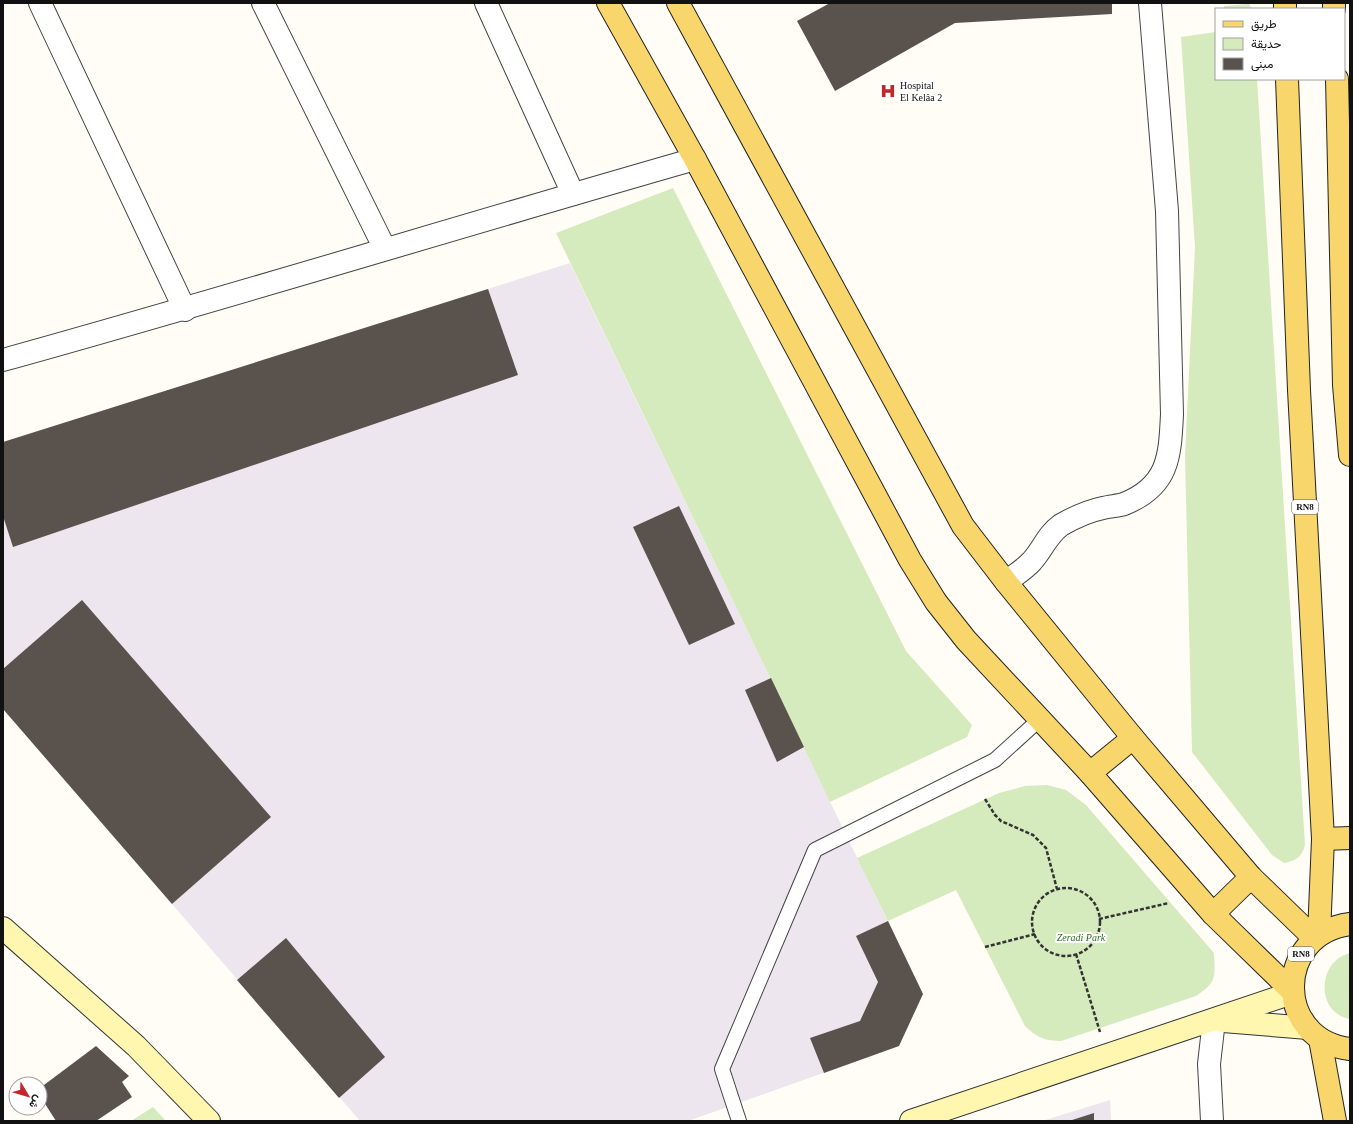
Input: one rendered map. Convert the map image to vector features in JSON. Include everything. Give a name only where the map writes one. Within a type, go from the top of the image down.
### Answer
[{"type":"main road","points":[[608,3],[695,160],[910,560],[936,602],[966,640],[1090,773],[1213,914],[1292,992]]},
{"type":"main road","points":[[678,3],[963,526],[1006,582],[1133,738],[1251,877],[1316,937]]},
{"type":"main road","name":"RN8","points":[[1287,80],[1299,390],[1323,839],[1316,937]]},
{"type":"main road","points":[[1337,80],[1350,455]]},
{"type":"main road","points":[[1090,773],[1133,738]]},
{"type":"main road","points":[[1323,839],[1350,838]]},
{"type":"main road","points":[[1213,914],[1251,877]]},
{"type":"main road","name":"RN8","points":[[1335,1121],[1314,1034],[1297,1012],[1292,992],[1297,962],[1304,949],[1316,937],[1337,926],[1350,924]]},
{"type":"main road","points":[[1314,1034],[1338,1047],[1350,1049]]},
{"type":"street","points":[[40,3],[185,310]]},
{"type":"street","points":[[263,3],[385,249]]},
{"type":"street","points":[[486,3],[573,194]]},
{"type":"street","points":[[1006,582],[1033,560],[1044,542],[1059,526],[1083,513],[1123,504],[1140,496],[1155,484],[1166,468],[1170,448],[1172,414],[1167,211],[1150,3]]},
{"type":"street","points":[[3,360],[185,310],[385,249],[695,160]]},
{"type":"street","points":[[3,928],[136,1046],[209,1121]]},
{"type":"street","points":[[911,1121],[1214,1020],[1292,992]]},
{"type":"street","points":[[1214,1020],[1314,1034]]},
{"type":"street","points":[[1212,1121],[1209,1064],[1214,1020]]},
{"type":"lane","points":[[739,1121],[722,1069],[814,850],[995,760],[1040,719]]},
{"type":"path","points":[[985,799],[995,815],[1001,821],[1034,835],[1046,848],[1057,889]]},
{"type":"path","points":[[1057,889],[1073,889],[1088,896],[1095,904],[1099,919],[1100,925],[1094,940],[1086,948],[1076,954],[1060,955],[1049,951],[1040,944],[1032,923],[1034,912],[1039,902],[1047,894],[1057,889]]},
{"type":"path","points":[[1099,919],[1170,902]]},
{"type":"path","points":[[985,947],[1035,934]]},
{"type":"path","points":[[1076,954],[1108,1055]]},
{"type":"shaded area","points":[[570,263],[923,994],[899,1046],[688,1121],[360,1121],[3,709],[3,442]]},
{"type":"shaded area","points":[[1110,1100],[1111,1121],[1042,1121]]},
{"type":"green space","points":[[1249,4],[1251,8],[1224,8],[1224,6]]},
{"type":"green space","points":[[1215,32],[1215,80],[1257,80],[1305,845],[1298,858],[1284,863],[1272,855],[1192,752],[1185,456],[1195,247],[1181,37]]},
{"type":"green space","points":[[673,188],[906,651],[972,725],[967,737],[830,802],[556,233]]},
{"type":"green space","name":"Zeradi Park","points":[[1047,785],[1066,790],[1086,805],[1214,953],[1215,968],[1213,979],[1208,987],[1203,991],[1196,996],[1061,1041],[1045,1039],[1037,1036],[1025,1026],[956,890],[888,921],[857,858],[999,793],[1025,786]]},
{"type":"green space","points":[[1350,953],[1350,1019],[1339,1015],[1331,1007],[1326,998],[1324,987],[1326,976],[1331,966],[1339,958]]},
{"type":"green space","points":[[153,1107],[166,1121],[131,1121]]},
{"type":"building","points":[[830,3],[1112,3],[1112,14],[955,23],[835,91],[797,21]]},
{"type":"building","points":[[488,289],[518,375],[13,547],[3,516],[3,442]]},
{"type":"building","points":[[679,506],[735,624],[689,645],[633,527]]},
{"type":"building","points":[[82,600],[271,817],[172,904],[3,709],[3,669]]},
{"type":"building","points":[[771,678],[804,747],[777,762],[745,690]]},
{"type":"building","points":[[888,921],[923,994],[899,1046],[824,1073],[810,1038],[860,1021],[878,982],[856,936]]},
{"type":"building","points":[[286,938],[385,1057],[339,1098],[237,980]]},
{"type":"building","points":[[96,1046],[129,1076],[122,1082],[132,1097],[96,1121],[56,1121],[48,1108],[48,1082]]},
{"type":"building","points":[[1094,1113],[1094,1121],[1069,1121]]},
{"type":"place","name":"Hospital El Kelâa 2","points":[[888,91]]}]
